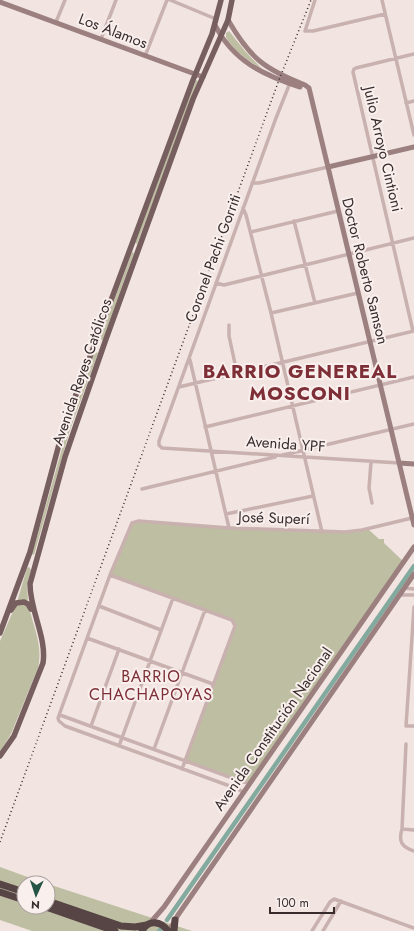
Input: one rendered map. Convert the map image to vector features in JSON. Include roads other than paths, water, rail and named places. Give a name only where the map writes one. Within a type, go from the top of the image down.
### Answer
[{"type":"highway","points":[[1,887],[16,890]]},
{"type":"highway","points":[[1,887],[16,895]]},
{"type":"highway","points":[[56,904],[122,926],[135,927],[159,923],[169,931]]},
{"type":"highway","points":[[56,910],[115,931]]},
{"type":"highway","points":[[174,931],[175,920]]},
{"type":"highway","points":[[142,931],[149,924]]},
{"type":"main road","name":"Avenida Reyes Católicos","points":[[0,633],[30,552],[68,416],[195,74],[215,25],[220,0]]},
{"type":"main road","name":"Avenida Reyes Católicos","points":[[0,756],[14,736],[40,674],[44,652],[31,601],[30,584],[65,457],[193,99],[228,20],[232,0]]},
{"type":"main road","points":[[3,626],[12,607],[16,603],[24,602],[30,605],[40,634]]},
{"type":"street","points":[[56,22],[65,0]]},
{"type":"street","points":[[101,39],[116,0]]},
{"type":"street","points":[[145,56],[168,0],[216,19]]},
{"type":"street","points":[[315,0],[305,31],[313,31],[385,14]]},
{"type":"street","points":[[382,0],[414,135]]},
{"type":"street","name":"Los Álamos","points":[[0,2],[9,2],[56,22],[203,78]]},
{"type":"street","name":"Doctor Roberto Samson","points":[[228,20],[243,44],[256,59],[268,69],[291,82]]},
{"type":"street","name":"Doctor Roberto Samson","points":[[215,25],[233,52],[251,66],[270,76],[307,86],[310,92],[414,525]]},
{"type":"street","points":[[395,58],[414,54]]},
{"type":"street","name":"Julio Arroyo Cintioni","points":[[395,58],[356,68],[353,72],[414,331]]},
{"type":"street","name":"Coronel Pachi Gorriti","points":[[159,445],[159,441],[252,183],[291,82]]},
{"type":"street","points":[[406,103],[414,101]]},
{"type":"street","points":[[252,183],[259,183],[414,147]]},
{"type":"street","points":[[243,208],[251,232],[271,314],[322,532]]},
{"type":"street","points":[[251,232],[338,211]]},
{"type":"street","points":[[294,221],[315,303]]},
{"type":"street","points":[[216,283],[224,285],[414,238]]},
{"type":"street","points":[[271,314],[358,293]]},
{"type":"street","points":[[229,324],[229,336],[237,373]]},
{"type":"street","points":[[179,387],[414,331]]},
{"type":"street","points":[[189,358],[228,528]]},
{"type":"street","points":[[205,427],[414,377]]},
{"type":"street","points":[[142,488],[414,424]]},
{"type":"street","name":"Avenida YPF","points":[[159,445],[162,448],[414,464]]},
{"type":"street","points":[[371,462],[369,488],[372,503]]},
{"type":"street","points":[[226,514],[313,496]]},
{"type":"street","name":"José Superí","points":[[110,575],[127,534],[134,522],[168,522],[193,526],[228,528],[352,532],[412,518]]},
{"type":"street","name":"Avenida Constitución Nacional","points":[[149,924],[161,912],[414,547]]},
{"type":"street","name":"Avenida Constitución Nacional","points":[[169,931],[175,920],[414,574]]},
{"type":"street","points":[[182,770],[235,624],[232,620],[110,575],[59,721],[65,726],[182,770],[238,789],[244,793]]},
{"type":"street","points":[[404,588],[414,589]]},
{"type":"street","points":[[400,595],[414,595]]},
{"type":"street","points":[[119,746],[173,598]]},
{"type":"street","points":[[99,606],[161,630]]},
{"type":"street","points":[[414,607],[406,726],[414,726]]},
{"type":"street","points":[[154,749],[205,610]]},
{"type":"street","points":[[87,638],[213,684]]},
{"type":"street","points":[[91,726],[119,649]]},
{"type":"street","points":[[409,691],[414,692]]},
{"type":"street","points":[[60,715],[243,782],[250,783]]},
{"type":"street","points":[[406,744],[401,836],[405,849],[414,852]]},
{"type":"street","points":[[402,829],[414,830]]},
{"type":"street","points":[[312,931],[330,902],[334,899],[414,928]]},
{"type":"street","points":[[323,931],[341,901]]},
{"type":"waterway","points":[[167,920],[414,566]]},
{"type":"railway","points":[[0,842],[279,80],[311,0]]},
{"type":"district","name":"BARRIO GENEREAL MOSCONI","points":[[300,382]]},
{"type":"district","name":"BARRIO CHACHAPOYAS","points":[[151,685]]}]
